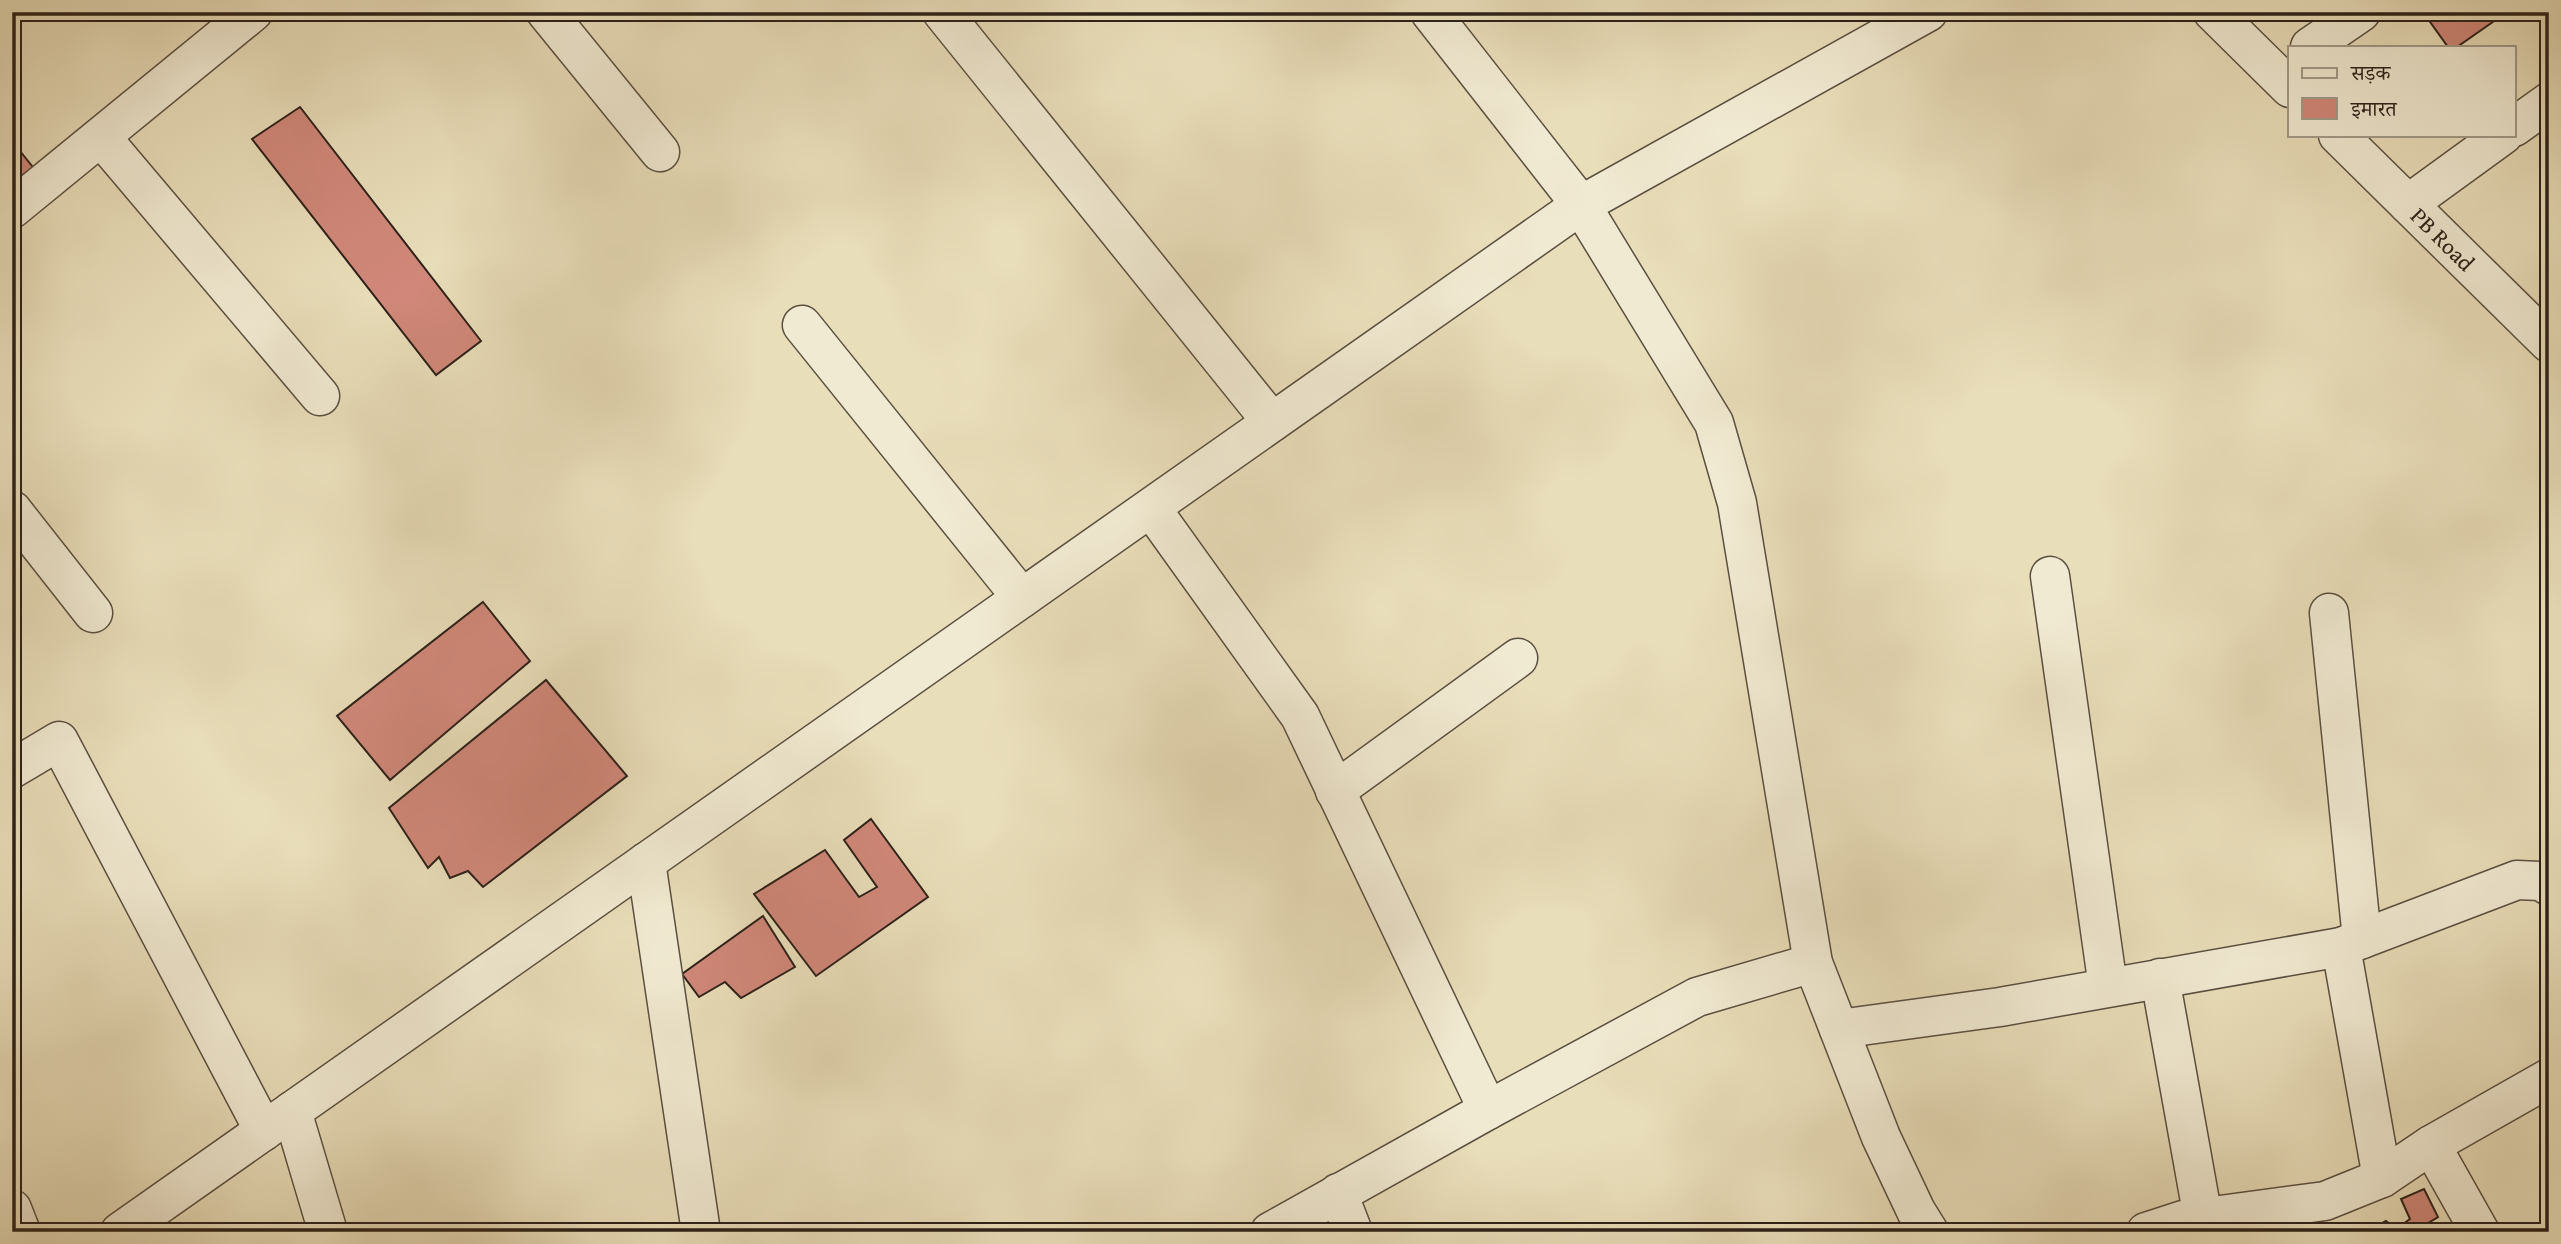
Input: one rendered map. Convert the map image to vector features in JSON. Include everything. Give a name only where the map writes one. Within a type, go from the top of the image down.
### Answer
[{"type":"street","points":[[12,209],[253,12]]},
{"type":"street","points":[[546,12],[660,152]]},
{"type":"street","points":[[942,12],[1272,422]]},
{"type":"street","points":[[1430,12],[1581,205],[1714,423],[1737,503],[1813,963],[1881,1136],[1916,1211],[1929,1232]]},
{"type":"street","points":[[120,1232],[1581,205],[1928,12]]},
{"type":"street","points":[[2213,12],[2284,74]]},
{"type":"street","points":[[2311,46],[2361,12]]},
{"type":"street","points":[[2516,126],[2549,102]]},
{"type":"street","name":"PB Road","points":[[2339,136],[2549,342]]},
{"type":"street","points":[[2408,204],[2502,136]]},
{"type":"street","points":[[101,137],[320,396]]},
{"type":"street","points":[[802,325],[1021,598]]},
{"type":"street","points":[[1150,508],[1300,716],[1488,1110]]},
{"type":"street","points":[[12,510],[93,613]]},
{"type":"street","points":[[2050,576],[2108,987]]},
{"type":"street","points":[[2329,613],[2351,943],[2382,1178]]},
{"type":"street","points":[[1335,791],[1518,658]]},
{"type":"street","points":[[12,769],[59,740],[278,1121],[328,1232]]},
{"type":"street","points":[[646,862],[701,1232]]},
{"type":"street","points":[[1839,1029],[2000,1007],[2351,943],[2516,880],[2540,881],[2549,886]]},
{"type":"street","points":[[1270,1232],[1697,997],[1813,963]]},
{"type":"street","points":[[2160,978],[2203,1218]]},
{"type":"street","points":[[2146,1232],[2183,1220],[2325,1201],[2382,1178],[2431,1145],[2549,1078]]},
{"type":"street","points":[[2431,1145],[2480,1232]]},
{"type":"street","points":[[1338,1193],[1353,1232]]},
{"type":"street","points":[[12,1209],[21,1232]]},
{"type":"building","points":[[2423,12],[2507,12],[2458,46],[2447,46]]},
{"type":"building","points":[[300,107],[481,341],[436,375],[252,139]]},
{"type":"building","points":[[12,141],[36,171],[12,188]]},
{"type":"building","points":[[483,602],[530,661],[390,780],[337,716]]},
{"type":"building","points":[[546,680],[627,776],[483,887],[468,871],[450,878],[439,857],[428,868],[389,808]]},
{"type":"building","points":[[871,819],[928,897],[816,976],[754,894],[825,850],[859,897],[877,887],[844,840]]},
{"type":"building","points":[[763,916],[795,967],[741,998],[725,982],[699,997],[682,974]]},
{"type":"building","points":[[2424,1189],[2438,1217],[2413,1232],[2366,1232],[2386,1221],[2396,1229],[2410,1219],[2401,1199]]}]
